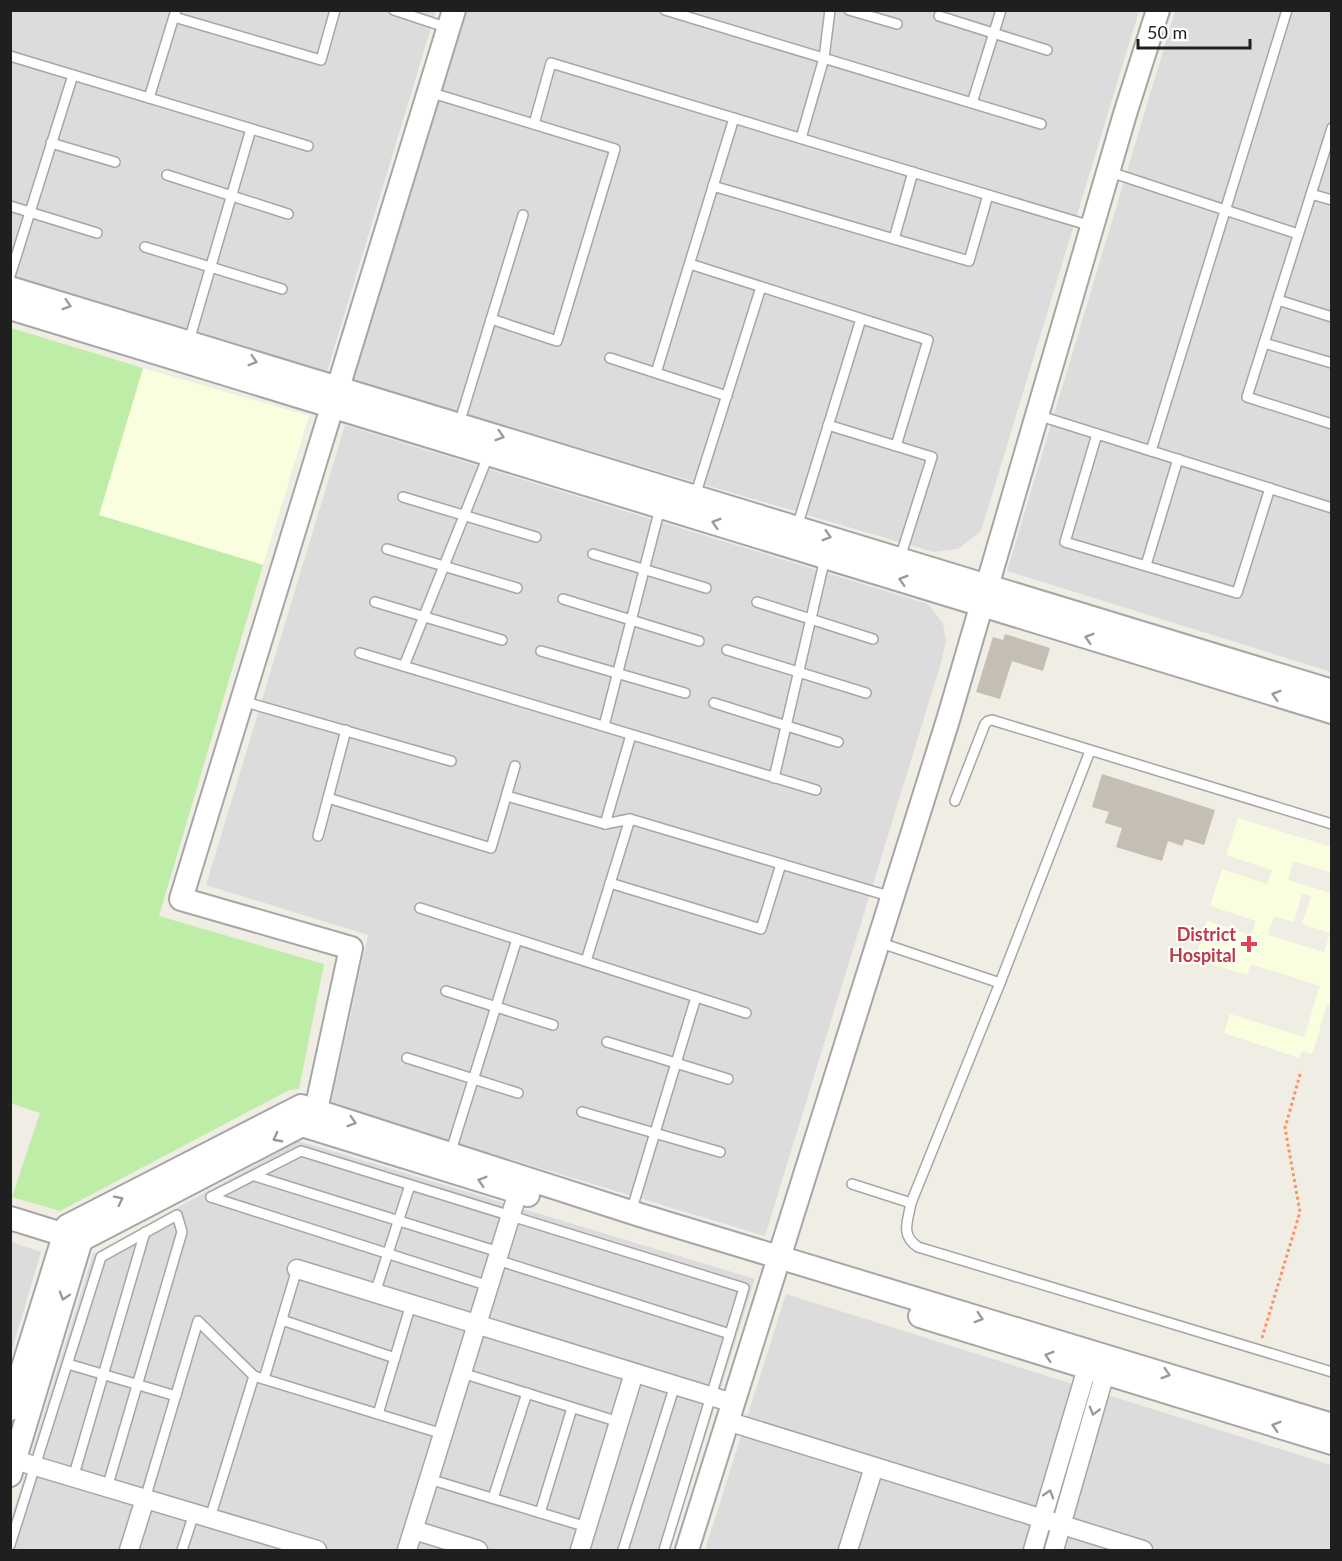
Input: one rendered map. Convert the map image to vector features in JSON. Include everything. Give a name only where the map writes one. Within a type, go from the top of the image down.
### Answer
[{"type":"street","points":[[687,1551],[948,720],[1092,226],[1158,10]]},
{"type":"street","points":[[314,1119],[351,948],[181,899],[451,19]]},
{"type":"street","points":[[10,288],[189,341],[489,453],[825,557],[985,595],[1332,691]]},
{"type":"street","points":[[10,308],[335,396],[459,424],[797,527],[900,559],[985,595],[1332,712]]},
{"type":"street","points":[[317,1551],[296,1547],[202,1516],[73,1478],[20,1467],[73,1238],[67,1226],[301,1106],[314,1119],[518,1192],[776,1264],[1098,1365],[1332,1443]]},
{"type":"street","points":[[314,1119],[450,1154],[631,1212],[776,1264]]},
{"type":"street","points":[[408,1551],[518,1192]]},
{"type":"street","points":[[10,1218],[73,1238]]},
{"type":"street","points":[[10,1409],[14,1384],[73,1238]]},
{"type":"street","points":[[297,1269],[711,1396],[730,1412],[874,1467],[1143,1551]]},
{"type":"street","points":[[1098,1365],[1332,1425]]},
{"type":"street","points":[[1033,1551],[1042,1519],[1098,1365]]},
{"type":"street","points":[[1054,1551],[1098,1365]]},
{"type":"street","points":[[580,1551],[634,1373]]},
{"type":"street","points":[[848,1551],[874,1467]]},
{"type":"street","points":[[129,1551],[145,1499]]},
{"type":"street","points":[[414,1530],[454,1547],[478,1551]]},
{"type":"lane","points":[[149,98],[175,14],[321,60],[335,10]]},
{"type":"lane","points":[[394,10],[451,19]]},
{"type":"lane","points":[[665,10],[1041,124]]},
{"type":"lane","points":[[801,138],[824,58],[830,10]]},
{"type":"lane","points":[[849,10],[897,24]]},
{"type":"lane","points":[[972,103],[1001,10]]},
{"type":"lane","points":[[1151,451],[1287,10]]},
{"type":"lane","points":[[939,16],[1047,50]]},
{"type":"lane","points":[[10,56],[308,146]]},
{"type":"lane","points":[[534,124],[551,63],[1092,226]]},
{"type":"lane","points":[[10,276],[73,75]]},
{"type":"lane","points":[[429,92],[615,148],[557,341],[491,319]]},
{"type":"lane","points":[[656,373],[734,118]]},
{"type":"lane","points":[[1332,128],[1328,151],[1311,194],[1247,397],[1332,423]]},
{"type":"lane","points":[[189,341],[251,129]]},
{"type":"lane","points":[[51,143],[115,162]]},
{"type":"lane","points":[[894,239],[913,172]]},
{"type":"lane","points":[[1108,172],[1298,234]]},
{"type":"lane","points":[[166,175],[288,214]]},
{"type":"lane","points":[[713,186],[969,261],[988,195]]},
{"type":"lane","points":[[1311,194],[1332,200]]},
{"type":"lane","points":[[10,206],[97,232]]},
{"type":"lane","points":[[459,424],[523,216]]},
{"type":"lane","points":[[145,247],[282,289]]},
{"type":"lane","points":[[690,264],[928,340],[896,446]]},
{"type":"lane","points":[[695,496],[761,287]]},
{"type":"lane","points":[[1278,300],[1332,317]]},
{"type":"lane","points":[[797,527],[861,319]]},
{"type":"lane","points":[[1264,343],[1332,363]]},
{"type":"lane","points":[[610,358],[727,396]]},
{"type":"lane","points":[[1037,415],[1332,508]]},
{"type":"lane","points":[[828,425],[932,457],[900,559]]},
{"type":"lane","points":[[1097,434],[1065,542],[1237,593],[1270,488]]},
{"type":"lane","points":[[404,666],[489,453]]},
{"type":"lane","points":[[1146,566],[1178,459]]},
{"type":"lane","points":[[403,497],[536,537]]},
{"type":"lane","points":[[604,726],[661,506]]},
{"type":"lane","points":[[387,549],[518,588]]},
{"type":"lane","points":[[593,554],[706,588]]},
{"type":"lane","points":[[774,778],[825,557]]},
{"type":"lane","points":[[563,599],[699,641]]},
{"type":"lane","points":[[375,602],[502,640]]},
{"type":"lane","points":[[757,602],[873,639]]},
{"type":"lane","points":[[727,650],[866,693]]},
{"type":"lane","points":[[541,651],[685,693]]},
{"type":"lane","points":[[360,653],[816,790]]},
{"type":"lane","points":[[242,700],[451,761]]},
{"type":"lane","points":[[714,703],[838,742]]},
{"type":"lane","points":[[955,801],[985,724],[996,720],[1090,751],[1332,824]]},
{"type":"lane","points":[[318,836],[346,730]]},
{"type":"lane","points":[[605,824],[631,735]]},
{"type":"lane","points":[[1090,751],[911,1203],[906,1230],[907,1237],[918,1247],[1332,1372]]},
{"type":"lane","points":[[328,798],[491,848],[515,766]]},
{"type":"lane","points":[[507,796],[605,824],[630,819],[892,897]]},
{"type":"lane","points":[[586,961],[630,819]]},
{"type":"lane","points":[[610,883],[761,929],[781,864]]},
{"type":"lane","points":[[420,908],[746,1012]]},
{"type":"lane","points":[[450,1154],[517,939]]},
{"type":"lane","points":[[878,942],[1000,983]]},
{"type":"lane","points":[[446,991],[553,1025]]},
{"type":"lane","points":[[631,1212],[696,997]]},
{"type":"lane","points":[[607,1042],[728,1079]]},
{"type":"lane","points":[[407,1058],[518,1093]]},
{"type":"lane","points":[[582,1112],[720,1152]]},
{"type":"lane","points":[[489,1286],[211,1197],[301,1151],[744,1288],[664,1551]]},
{"type":"lane","points":[[255,1176],[399,1221],[730,1334]]},
{"type":"lane","points":[[852,1184],[911,1203]]},
{"type":"lane","points":[[375,1293],[410,1185]]},
{"type":"lane","points":[[10,1545],[20,1467],[68,1364],[101,1257],[177,1215],[182,1232],[107,1488]]},
{"type":"lane","points":[[73,1478],[146,1232]]},
{"type":"lane","points":[[182,1551],[202,1516],[259,1378],[282,1320],[297,1269]]},
{"type":"lane","points":[[378,1414],[411,1304]]},
{"type":"lane","points":[[282,1320],[395,1358]]},
{"type":"lane","points":[[145,1499],[198,1321],[259,1378],[443,1434]]},
{"type":"lane","points":[[68,1364],[176,1396]]},
{"type":"lane","points":[[462,1373],[619,1422]]},
{"type":"lane","points":[[623,1551],[675,1385]]},
{"type":"lane","points":[[493,1498],[527,1394]]},
{"type":"lane","points":[[540,1513],[572,1408]]},
{"type":"lane","points":[[429,1479],[587,1527]]},
{"type":"path","points":[[1259,1349],[1300,1212],[1285,1128],[1301,1071]]},
{"type":"shaded area","points":[[10,11],[436,11],[327,372],[11,276]]},
{"type":"shaded area","points":[[467,11],[1139,11],[981,531],[958,549],[933,552],[353,381]]},
{"type":"shaded area","points":[[1175,11],[1331,11],[1331,672],[1007,571]]},
{"type":"shaded area","points":[[143,368],[309,416],[263,565],[99,515]]},
{"type":"shaded area","points":[[345,425],[928,604],[943,623],[946,641],[941,663],[765,1236],[331,1105],[368,935],[206,885]]},
{"type":"shaded area","name":"District Hospital","points":[[1238,818],[1331,847],[1331,872],[1293,861],[1288,880],[1331,893],[1331,1006],[1327,1005],[1312,1054],[1302,1051],[1299,1058],[1224,1033],[1230,1014],[1304,1037],[1320,986],[1251,964],[1247,975],[1195,959],[1207,921],[1251,935],[1256,921],[1210,906],[1222,869],[1267,884],[1272,870],[1226,855]],"holes":[[[1302,894],[1311,896],[1302,924],[1330,933],[1324,952],[1268,935],[1274,916],[1294,922]]]},
{"type":"shaded area","points":[[299,1141],[755,1279],[670,1550],[11,1550],[11,1519],[93,1254]]},
{"type":"shaded area","points":[[10,1242],[41,1252],[11,1353]]},
{"type":"shaded area","points":[[786,1294],[1331,1465],[1331,1550],[705,1550]]},
{"type":"green space","points":[[11,328],[143,368],[99,515],[263,565],[159,916],[324,964],[299,1089],[289,1090],[60,1211],[12,1197],[40,1113],[10,1103]]},
{"type":"building","points":[[1005,634],[1050,648],[1043,671],[1012,661],[1000,699],[976,692],[993,637],[1003,640]]},
{"type":"building","points":[[1102,774],[1215,810],[1204,845],[1185,839],[1182,846],[1168,841],[1162,861],[1116,847],[1122,828],[1105,823],[1109,812],[1092,807]]},
{"type":"place","name":"District Hospital","points":[[1249,944]]}]
